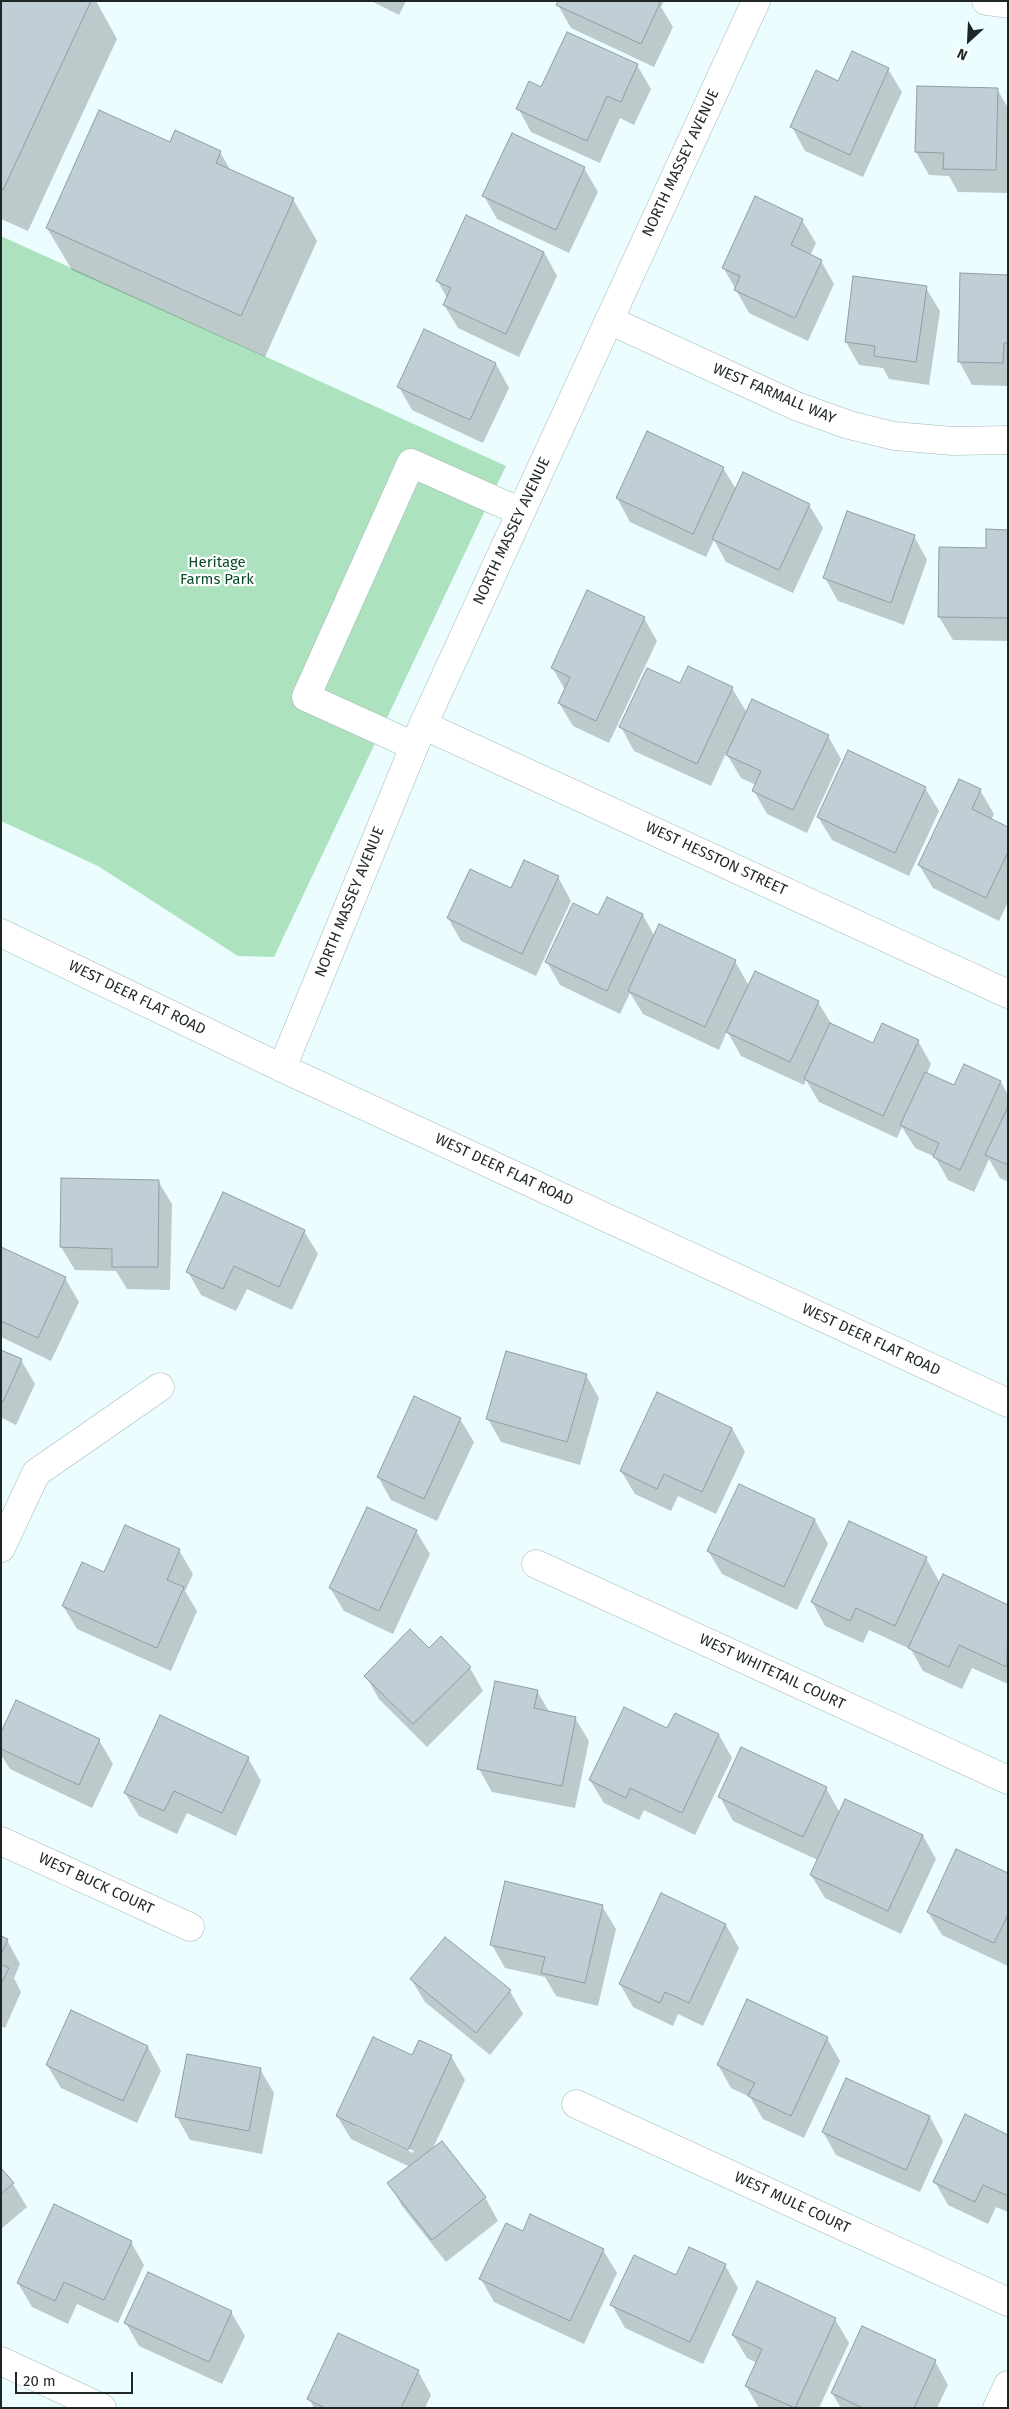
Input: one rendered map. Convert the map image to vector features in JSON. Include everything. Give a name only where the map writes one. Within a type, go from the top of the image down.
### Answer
[{"type":"street","name":"NORTH MASSEY AVENUE","points":[[282,1068],[419,736],[756,1]]},
{"type":"street","points":[[986,1],[1008,4]]},
{"type":"street","name":"WEST FARMALL WAY","points":[[609,320],[796,406],[849,425],[894,436],[953,441],[1008,440]]},
{"type":"street","name":"WEST HESSTON STREET","points":[[521,512],[411,463],[306,696],[419,736],[1008,994]]},
{"type":"street","name":"WEST DEER FLAT ROAD","points":[[1,933],[282,1068],[1008,1403]]},
{"type":"street","points":[[1,1548],[36,1473],[160,1387]]},
{"type":"street","name":"WEST WHITETAIL COURT","points":[[536,1564],[1008,1780]]},
{"type":"street","name":"WEST BUCK COURT","points":[[1,1841],[190,1927]]},
{"type":"street","name":"WEST MULE COURT","points":[[576,2104],[1008,2302]]},
{"type":"street","points":[[1,2361],[102,2408]]},
{"type":"street","points":[[997,2408],[1008,2385]]},
{"type":"green space","name":"Heritage Farms Park","points":[[1,236],[506,466],[274,957],[238,956],[98,866],[1,821]]},
{"type":"building","points":[[1,1],[91,1],[3,190],[1,189]]},
{"type":"building","points":[[558,1],[657,1],[660,3],[641,44],[556,5]]},
{"type":"building","points":[[567,32],[638,64],[621,102],[607,96],[587,141],[516,109],[529,81],[541,87]]},
{"type":"building","points":[[852,51],[889,68],[850,155],[790,127],[816,70],[838,81]]},
{"type":"building","points":[[917,86],[998,88],[996,170],[943,169],[944,153],[915,152]]},
{"type":"building","points":[[99,110],[170,142],[175,130],[221,151],[216,163],[294,198],[241,316],[46,228]]},
{"type":"building","points":[[512,133],[585,167],[556,230],[482,196]]},
{"type":"building","points":[[755,196],[803,219],[791,245],[822,260],[795,318],[734,290],[740,276],[722,268]]},
{"type":"building","points":[[466,215],[544,252],[506,334],[443,305],[451,288],[436,281]]},
{"type":"building","points":[[960,273],[1008,275],[1008,343],[1004,343],[1003,363],[958,362]]},
{"type":"building","points":[[853,276],[927,286],[916,362],[874,356],[875,346],[845,342]]},
{"type":"building","points":[[424,329],[496,363],[470,420],[397,387]]},
{"type":"building","points":[[647,431],[724,467],[693,534],[616,498]]},
{"type":"building","points":[[743,472],[810,504],[779,570],[712,539]]},
{"type":"building","points":[[847,511],[915,535],[891,603],[823,578]]},
{"type":"building","points":[[986,529],[1008,530],[1008,618],[938,617],[939,547],[986,548]]},
{"type":"building","points":[[587,590],[645,617],[596,721],[558,703],[570,677],[551,668]]},
{"type":"building","points":[[688,666],[733,687],[697,764],[619,727],[647,668],[680,683]]},
{"type":"building","points":[[752,699],[829,735],[793,810],[752,791],[761,771],[726,755]]},
{"type":"building","points":[[848,750],[926,787],[895,853],[817,817]]},
{"type":"building","points":[[959,779],[981,789],[972,809],[1008,827],[1008,852],[986,898],[918,865]]},
{"type":"building","points":[[524,860],[559,876],[522,954],[447,918],[470,869],[511,888]]},
{"type":"building","points":[[607,897],[643,914],[607,991],[545,962],[573,903],[598,915]]},
{"type":"building","points":[[659,924],[736,960],[705,1027],[628,991]]},
{"type":"building","points":[[755,971],[819,1001],[790,1062],[726,1032]]},
{"type":"building","points":[[830,1023],[873,1043],[882,1023],[919,1040],[883,1116],[804,1079]]},
{"type":"building","points":[[964,1064],[1001,1081],[960,1170],[933,1157],[939,1143],[900,1125],[925,1072],[954,1085]]},
{"type":"building","points":[[1008,1107],[1008,1165],[985,1155]]},
{"type":"building","points":[[61,1178],[159,1180],[158,1267],[112,1267],[112,1249],[60,1247]]},
{"type":"building","points":[[223,1192],[305,1230],[279,1287],[234,1266],[223,1289],[186,1272]]},
{"type":"building","points":[[1,1247],[66,1277],[38,1338],[1,1321]]},
{"type":"building","points":[[1,1350],[22,1359],[3,1402],[1,1401]]},
{"type":"building","points":[[506,1351],[587,1374],[567,1442],[486,1419]]},
{"type":"building","points":[[657,1392],[732,1428],[702,1492],[664,1474],[657,1489],[620,1471]]},
{"type":"building","points":[[414,1396],[461,1418],[424,1499],[377,1477]]},
{"type":"building","points":[[739,1484],[815,1519],[784,1587],[707,1551]]},
{"type":"building","points":[[367,1507],[417,1530],[379,1611],[329,1588]]},
{"type":"building","points":[[849,1521],[927,1557],[895,1626],[856,1608],[850,1621],[811,1602]]},
{"type":"building","points":[[125,1525],[180,1549],[167,1580],[184,1587],[157,1648],[62,1606],[82,1562],[104,1572]]},
{"type":"building","points":[[943,1574],[1008,1605],[1007,1667],[959,1645],[949,1667],[908,1648]]},
{"type":"building","points":[[410,1629],[429,1648],[441,1636],[471,1667],[413,1724],[364,1676]]},
{"type":"building","points":[[495,1681],[538,1690],[534,1708],[576,1717],[562,1786],[477,1769]]},
{"type":"building","points":[[16,1700],[100,1739],[79,1785],[1,1749],[1,1732]]},
{"type":"building","points":[[624,1707],[667,1728],[675,1713],[719,1734],[682,1813],[630,1788],[626,1798],[589,1780]]},
{"type":"building","points":[[160,1715],[249,1757],[222,1813],[174,1791],[164,1811],[124,1793]]},
{"type":"building","points":[[741,1747],[827,1787],[803,1837],[718,1797]]},
{"type":"building","points":[[845,1799],[923,1835],[888,1911],[810,1875]]},
{"type":"building","points":[[956,1849],[1008,1873],[1008,1915],[994,1943],[927,1912]]},
{"type":"building","points":[[505,1881],[603,1905],[585,1983],[541,1973],[545,1957],[490,1945]]},
{"type":"building","points":[[661,1893],[726,1924],[689,2003],[665,1992],[660,2003],[619,1984]]},
{"type":"building","points":[[1,1936],[8,1939],[1,1954]]},
{"type":"building","points":[[445,1937],[511,1990],[476,2033],[410,1979]]},
{"type":"building","points":[[1,1964],[9,1968],[1,1984]]},
{"type":"building","points":[[747,1999],[828,2037],[791,2116],[748,2096],[755,2083],[717,2065]]},
{"type":"building","points":[[71,2010],[148,2046],[123,2101],[46,2065]]},
{"type":"building","points":[[373,2037],[412,2055],[419,2040],[452,2055],[408,2150],[336,2116]]},
{"type":"building","points":[[187,2054],[261,2068],[249,2131],[175,2117]]},
{"type":"building","points":[[846,2078],[930,2116],[906,2170],[822,2132]]},
{"type":"building","points":[[965,2114],[1008,2135],[1008,2196],[983,2185],[975,2202],[933,2182]]},
{"type":"building","points":[[442,2141],[486,2197],[432,2240],[387,2183]]},
{"type":"building","points":[[1,2168],[14,2183],[1,2194]]},
{"type":"building","points":[[54,2204],[132,2241],[104,2300],[64,2282],[55,2301],[17,2283]]},
{"type":"building","points":[[530,2214],[604,2249],[570,2321],[479,2279],[506,2223],[523,2231]]},
{"type":"building","points":[[689,2247],[726,2264],[690,2342],[610,2305],[634,2255],[676,2275]]},
{"type":"building","points":[[148,2272],[232,2311],[209,2362],[124,2323]]},
{"type":"building","points":[[757,2281],[836,2318],[795,2408],[745,2386],[762,2349],[732,2335]]},
{"type":"building","points":[[862,2326],[936,2360],[914,2408],[863,2408],[831,2393]]},
{"type":"building","points":[[338,2333],[419,2370],[401,2408],[325,2408],[307,2399]]}]
